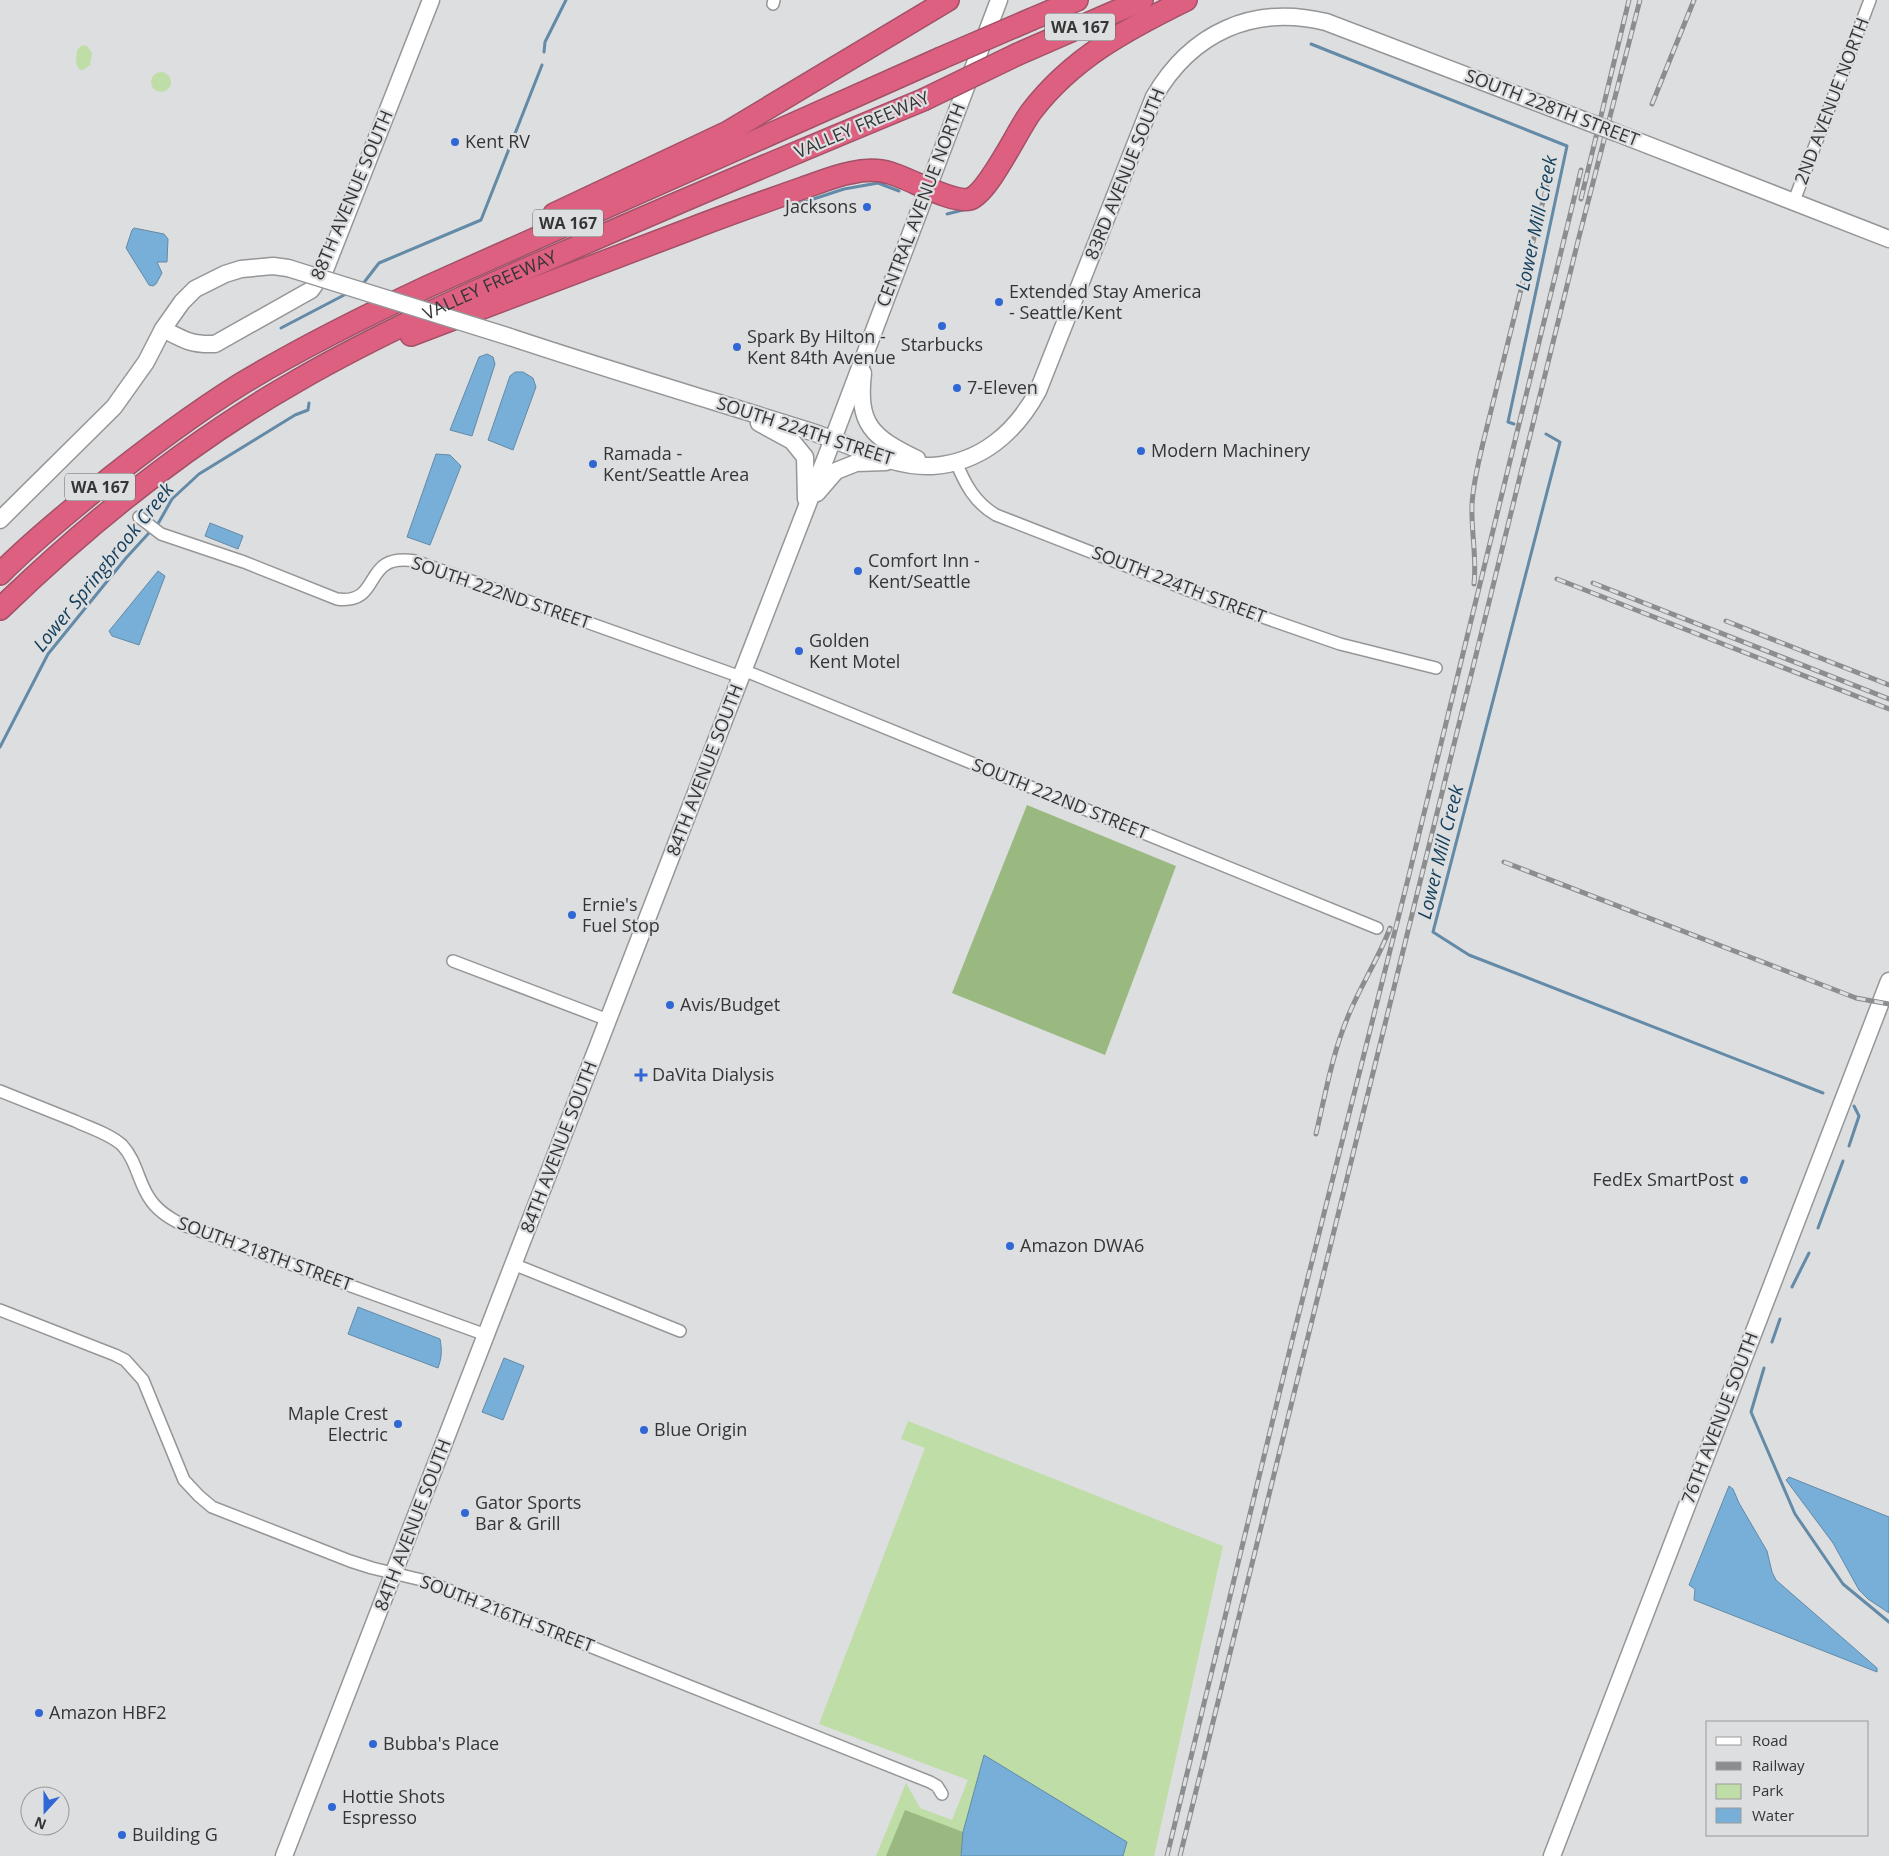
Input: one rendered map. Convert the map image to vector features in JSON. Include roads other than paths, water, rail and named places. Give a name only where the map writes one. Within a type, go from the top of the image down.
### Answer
[{"type":"highway","points":[[206,407],[251,367],[343,312],[728,132],[948,0]]},
{"type":"highway","name":"VALLEY FREEWAY","points":[[0,574],[80,503],[131,462],[206,407],[300,350],[372,313],[599,209],[1077,0]]},
{"type":"highway","name":"VALLEY FREEWAY","points":[[0,609],[56,556],[132,492],[188,450],[315,371],[392,330],[466,295],[723,183],[923,100],[1018,54],[1142,0]]},
{"type":"highway","points":[[315,371],[756,204],[852,172],[881,171],[891,173],[947,196],[962,200],[970,199],[978,195],[988,184],[1032,111],[1079,62],[1111,39],[1186,0]]},
{"type":"main road","name":"88TH AVENUE SOUTH","points":[[163,328],[186,341],[200,344],[215,344],[312,290],[325,270],[431,0]]},
{"type":"main road","name":"CENTRAL AVENUE NORTH","points":[[833,439],[999,0]]},
{"type":"main road","name":"SOUTH 228TH STREET","points":[[1210,36],[1241,23],[1287,16],[1326,22],[1889,239]]},
{"type":"main road","name":"83RD AVENUE SOUTH","points":[[956,462],[972,457],[998,442],[1018,422],[1032,402],[1038,391],[1150,104],[1160,86],[1180,60],[1210,36]]},
{"type":"main road","name":"SOUTH 224TH STREET","points":[[0,520],[114,407],[146,362],[163,328],[182,302],[195,289],[218,277],[258,266],[288,268],[905,463],[930,466],[956,462]]},
{"type":"main road","points":[[865,353],[861,390],[862,405],[869,424],[887,443],[930,466]]},
{"type":"main road","points":[[728,406],[792,441],[799,448],[805,458],[806,507]]},
{"type":"main road","name":"84TH AVENUE SOUTH","points":[[284,1856],[833,439]]},
{"type":"main road","points":[[806,507],[836,471],[856,463],[905,463]]},
{"type":"main road","name":"76TH AVENUE SOUTH","points":[[1552,1856],[1889,981]]},
{"type":"street","name":"2ND AVENUE NORTH","points":[[1794,201],[1870,0]]},
{"type":"street","name":"SOUTH 224TH STREET","points":[[956,462],[971,492],[986,509],[996,515],[1211,599],[1340,644],[1436,668]]},
{"type":"street","name":"SOUTH 222ND STREET","points":[[139,517],[161,534],[244,562],[332,597],[348,600],[360,596],[382,565],[390,560],[402,558],[415,561],[742,674],[1377,928]]},
{"type":"street","points":[[452,961],[608,1020]]},
{"type":"street","name":"SOUTH 218TH STREET","points":[[0,1091],[86,1126],[121,1144],[131,1156],[148,1195],[156,1207],[168,1218],[486,1335]]},
{"type":"street","points":[[513,1264],[680,1331]]},
{"type":"street","name":"SOUTH 216TH STREET","points":[[0,1310],[115,1355],[125,1360],[134,1368],[143,1380],[184,1480],[212,1507],[350,1561],[426,1580],[922,1779],[937,1786],[942,1794]]},
{"type":"water","points":[[134,228],[164,234],[168,239],[167,262],[157,262],[162,273],[153,286],[149,285],[126,248]]},
{"type":"water","points":[[487,354],[493,357],[495,364],[472,436],[450,430],[479,357]]},
{"type":"water","points":[[515,372],[523,372],[533,378],[536,387],[513,450],[488,440],[510,376]]},
{"type":"water","points":[[436,454],[450,455],[461,466],[430,545],[407,537]]},
{"type":"water","points":[[210,523],[243,536],[238,549],[205,536]]},
{"type":"water","points":[[158,571],[165,576],[139,645],[112,636],[109,631]]},
{"type":"water","points":[[358,1307],[440,1339],[441,1354],[438,1368],[348,1334]]},
{"type":"water","points":[[504,1358],[524,1366],[503,1420],[482,1412]]},
{"type":"water","points":[[1789,1477],[1889,1517],[1889,1613],[1868,1599],[1859,1590],[1833,1543],[1786,1480]]},
{"type":"water","points":[[1729,1486],[1733,1489],[1767,1551],[1776,1580],[1877,1668],[1877,1672],[1694,1600],[1695,1589],[1689,1585]]},
{"type":"water","points":[[984,1755],[1127,1842],[1123,1856],[961,1856],[963,1832]]},
{"type":"waterway","points":[[544,52],[545,42],[566,0]]},
{"type":"waterway","name":"Lower Mill Creek","points":[[1311,44],[1567,146],[1508,422],[1514,424]]},
{"type":"waterway","points":[[362,285],[379,263],[481,220],[542,65]]},
{"type":"waterway","points":[[789,207],[844,189],[878,183],[899,191]]},
{"type":"waterway","points":[[947,214],[967,209]]},
{"type":"waterway","points":[[281,328],[348,293]]},
{"type":"waterway","name":"Lower Springbrook Creek","points":[[0,747],[48,654],[126,558],[159,522],[172,499],[199,474],[295,415],[308,410],[309,403]]},
{"type":"waterway","name":"Lower Mill Creek","points":[[1546,434],[1560,442],[1433,932],[1469,955],[1823,1093]]},
{"type":"waterway","name":"Lower Mill Creek","points":[[1849,1146],[1859,1116],[1854,1106]]},
{"type":"waterway","name":"Lower Mill Creek","points":[[1818,1228],[1843,1161]]},
{"type":"waterway","name":"Lower Mill Creek","points":[[1792,1287],[1809,1253]]},
{"type":"waterway","name":"Lower Mill Creek","points":[[1772,1342],[1780,1319]]},
{"type":"waterway","name":"Lower Mill Creek","points":[[1764,1368],[1751,1412],[1795,1514],[1843,1584],[1889,1622]]},
{"type":"railway","points":[[1581,199],[1629,0]]},
{"type":"railway","points":[[1180,1856],[1579,237],[1640,0]]},
{"type":"railway","points":[[1652,104],[1694,0]]},
{"type":"railway","points":[[1167,1856],[1581,170]]},
{"type":"railway","points":[[1474,584],[1473,489],[1548,181]]},
{"type":"railway","points":[[1557,579],[1889,709]]},
{"type":"railway","points":[[1593,583],[1889,699]]},
{"type":"railway","points":[[1726,621],[1889,685]]},
{"type":"railway","points":[[1504,862],[1856,998],[1889,1004]]},
{"type":"railway","points":[[1316,1134],[1329,1076],[1342,1033],[1390,928]]},
{"type":"place","name":"Kent RV","points":[[455,142]]},
{"type":"place","name":"Jacksons","points":[[867,207]]},
{"type":"place","name":"Extended Stay America - Seattle/Kent","points":[[999,302]]},
{"type":"place","name":"Starbucks","points":[[942,326]]},
{"type":"place","name":"Spark By Hilton - Kent 84th Avenue","points":[[737,347]]},
{"type":"place","name":"7-Eleven","points":[[957,388]]},
{"type":"place","name":"Modern Machinery","points":[[1141,451]]},
{"type":"place","name":"Ramada - Kent/Seattle Area","points":[[593,464]]},
{"type":"place","name":"Comfort Inn - Kent/Seattle","points":[[858,571]]},
{"type":"place","name":"Golden Kent Motel","points":[[799,651]]},
{"type":"place","name":"Ernie's Fuel Stop","points":[[572,915]]},
{"type":"place","name":"Avis/Budget","points":[[670,1005]]},
{"type":"place","name":"DaVita Dialysis","points":[[641,1075]]},
{"type":"place","name":"FedEx SmartPost","points":[[1744,1180]]},
{"type":"place","name":"Amazon DWA6","points":[[1010,1246]]},
{"type":"place","name":"Maple Crest Electric","points":[[398,1424]]},
{"type":"place","name":"Blue Origin","points":[[644,1430]]},
{"type":"place","name":"Gator Sports Bar & Grill","points":[[465,1513]]},
{"type":"place","name":"Amazon HBF2","points":[[39,1713]]},
{"type":"place","name":"Bubba's Place","points":[[373,1744]]},
{"type":"place","name":"Hottie Shots Espresso","points":[[332,1807]]},
{"type":"place","name":"Building G","points":[[122,1835]]}]
